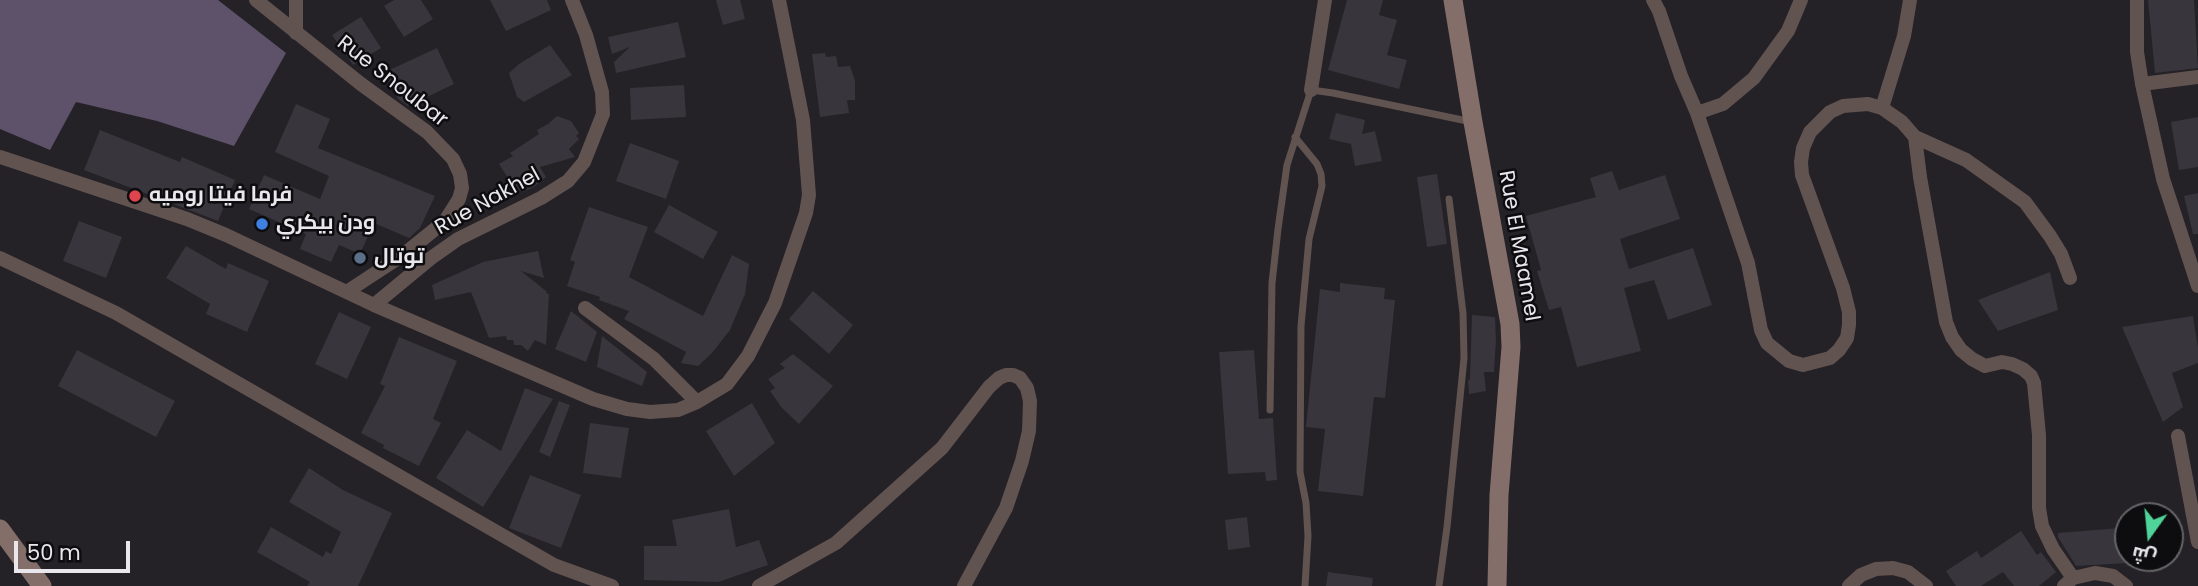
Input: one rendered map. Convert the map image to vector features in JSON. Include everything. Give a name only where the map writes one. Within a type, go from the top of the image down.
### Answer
[{"type":"street","name":"Rue Snoubar","points":[[256,0],[361,84],[427,132],[453,159],[460,174],[462,188],[459,199],[445,221],[403,255],[348,291]]},
{"type":"street","points":[[296,0],[296,33]]},
{"type":"street","name":"Rue Nakhel","points":[[374,304],[458,239],[541,198],[568,181],[584,162],[603,114],[602,92],[586,35],[572,0]]},
{"type":"street","points":[[0,157],[187,219],[555,384],[615,405],[650,412],[678,410],[727,384],[748,356],[775,303],[806,213],[809,195],[803,120],[779,0]]},
{"type":"street","points":[[1311,90],[1325,0]]},
{"type":"street","name":"Rue El Maamel","points":[[1453,0],[1510,324],[1511,347],[1500,484],[1497,586]]},
{"type":"street","points":[[1653,0],[1697,113],[1748,263],[1761,330],[1766,343],[1789,361],[1803,365],[1830,358],[1847,338],[1849,312],[1843,288],[1802,175],[1801,162],[1803,148],[1810,132],[1830,112],[1856,104],[1882,108],[1902,122],[1915,137],[1966,160],[2025,202],[2039,218],[2061,254],[2070,278]]},
{"type":"street","points":[[1697,113],[1723,104],[1754,78],[1788,31],[1801,0]]},
{"type":"street","points":[[1882,108],[1904,36],[1910,0]]},
{"type":"street","points":[[2137,0],[2137,52],[2142,84],[2163,179],[2198,286]]},
{"type":"street","points":[[2142,84],[2198,78]]},
{"type":"street","points":[[1915,137],[1945,321],[1952,337],[1961,350],[1985,366],[2002,362],[2012,364],[2031,376],[2039,435],[2039,508],[2042,526],[2068,582],[2095,573],[2105,573],[2126,586]]},
{"type":"street","points":[[0,258],[139,325],[554,565],[611,586]]},
{"type":"street","points":[[585,308],[654,359],[697,402]]},
{"type":"street","points":[[759,586],[836,543],[942,448],[989,387],[999,378],[1013,375],[1020,378],[1027,388],[1030,401],[1029,431],[1006,508],[964,586]]},
{"type":"street","points":[[2178,436],[2198,542]]},
{"type":"street","points":[[0,529],[42,586]]},
{"type":"street","points":[[1849,586],[1861,575],[1876,569],[1893,568],[1908,572],[1926,586]]},
{"type":"lane","points":[[1270,410],[1272,283],[1287,165],[1311,90],[1473,122]]},
{"type":"lane","points":[[1296,137],[1317,164],[1322,186],[1309,239],[1301,326],[1300,472],[1306,503],[1308,537],[1305,586]]},
{"type":"lane","points":[[1439,586],[1464,358],[1463,313],[1449,199]]},
{"type":"shaded area","points":[[0,0],[218,0],[286,53],[234,146],[157,121],[76,102],[50,150],[0,129]]},
{"type":"building","points":[[394,0],[421,0],[433,19],[404,37],[384,6]]},
{"type":"building","points":[[490,0],[547,0],[551,10],[506,31]]},
{"type":"building","points":[[716,0],[740,0],[745,19],[723,25]]},
{"type":"building","points":[[1347,0],[1383,0],[1379,15],[1397,20],[1387,55],[1407,60],[1399,89],[1328,70]]},
{"type":"building","points":[[2148,0],[2194,0],[2198,68],[2155,73]]},
{"type":"building","points":[[361,17],[381,48],[353,65],[332,35]]},
{"type":"building","points":[[678,22],[686,57],[616,73],[614,62],[630,47],[612,54],[608,37]]},
{"type":"building","points":[[550,45],[572,75],[524,102],[517,97],[509,73]]},
{"type":"building","points":[[437,48],[454,84],[408,106],[398,99],[385,72]]},
{"type":"building","points":[[825,53],[826,57],[836,56],[838,67],[850,66],[855,81],[855,100],[847,100],[849,113],[820,117],[812,54]]},
{"type":"building","points":[[684,85],[686,117],[631,120],[630,88]]},
{"type":"building","points":[[296,104],[330,119],[318,148],[435,196],[420,228],[409,238],[374,223],[360,254],[339,245],[331,262],[300,249],[306,234],[249,209],[264,175],[320,199],[329,176],[275,152]]},
{"type":"building","points":[[1336,113],[1365,120],[1362,134],[1375,131],[1382,161],[1355,166],[1351,144],[1329,139]]},
{"type":"building","points":[[557,116],[571,121],[579,133],[576,136],[579,139],[569,149],[575,157],[540,167],[546,177],[523,192],[510,186],[499,164],[513,156],[510,153],[539,134],[537,130]]},
{"type":"building","points":[[2198,117],[2198,167],[2179,170],[2171,122]]},
{"type":"building","points":[[100,130],[180,162],[182,157],[235,180],[218,221],[84,170]]},
{"type":"building","points":[[630,143],[679,161],[666,199],[616,181]]},
{"type":"building","points":[[1612,171],[1619,190],[1665,175],[1680,219],[1620,239],[1629,269],[1693,248],[1712,305],[1668,320],[1654,280],[1624,288],[1641,351],[1577,367],[1561,307],[1549,310],[1537,271],[1541,270],[1526,216],[1596,197],[1590,178]]},
{"type":"building","points":[[1437,174],[1447,244],[1427,247],[1417,177]]},
{"type":"building","points":[[2198,193],[2198,234],[2193,234],[2184,196]]},
{"type":"building","points":[[669,205],[718,232],[703,259],[654,232]]},
{"type":"building","points":[[589,207],[648,227],[629,277],[703,316],[732,255],[749,264],[745,294],[730,330],[698,366],[681,363],[686,352],[624,319],[629,311],[599,300],[600,297],[567,286],[575,262],[570,260]]},
{"type":"building","points":[[79,221],[122,237],[106,278],[63,261]]},
{"type":"building","points":[[186,246],[226,269],[228,263],[269,281],[247,332],[206,314],[210,304],[166,278]]},
{"type":"building","points":[[538,251],[544,278],[521,271],[549,294],[546,345],[535,340],[528,351],[521,345],[514,345],[513,340],[507,340],[506,336],[489,338],[471,292],[435,300],[432,285],[483,262]]},
{"type":"building","points":[[2050,272],[2058,310],[1998,331],[1978,300]]},
{"type":"building","points":[[1340,283],[1385,288],[1384,299],[1395,300],[1385,398],[1374,397],[1363,496],[1318,491],[1325,429],[1306,427],[1320,289],[1340,292]]},
{"type":"building","points":[[813,291],[853,325],[829,354],[789,319]]},
{"type":"building","points":[[571,311],[597,332],[586,362],[555,349]]},
{"type":"building","points":[[339,312],[371,327],[347,379],[315,364]]},
{"type":"building","points":[[1472,315],[1495,317],[1496,340],[1494,372],[1484,372],[1486,391],[1469,394],[1468,381]]},
{"type":"building","points":[[2193,316],[2198,363],[2172,373],[2183,407],[2163,422],[2122,327]]},
{"type":"building","points":[[602,336],[647,372],[642,386],[597,367]]},
{"type":"building","points":[[399,337],[457,361],[433,419],[441,423],[419,466],[383,448],[384,445],[361,433],[385,386],[380,384]]},
{"type":"building","points":[[77,350],[175,401],[156,437],[58,386]]},
{"type":"building","points":[[1254,350],[1259,419],[1273,418],[1277,480],[1266,481],[1265,472],[1228,474],[1219,352]]},
{"type":"building","points":[[793,354],[833,386],[799,424],[782,408],[770,391],[775,388],[768,379],[785,368],[780,364]]},
{"type":"building","points":[[525,388],[553,399],[483,507],[436,478],[467,430],[501,451]]},
{"type":"building","points":[[559,401],[570,405],[550,457],[539,452]]},
{"type":"building","points":[[752,403],[775,443],[734,476],[706,431]]},
{"type":"building","points":[[590,423],[629,428],[621,478],[583,473]]},
{"type":"building","points":[[309,468],[343,490],[392,513],[358,586],[307,586],[310,582],[257,552],[271,527],[323,557],[326,551],[331,554],[341,532],[289,502]]},
{"type":"building","points":[[530,475],[581,495],[561,548],[509,528]]},
{"type":"building","points":[[729,509],[736,547],[759,540],[768,565],[718,582],[644,580],[644,546],[677,546],[672,520]]},
{"type":"building","points":[[1247,517],[1250,547],[1228,550],[1225,520]]},
{"type":"building","points":[[2114,529],[2114,564],[2076,566],[2058,533]]},
{"type":"building","points":[[2021,531],[2037,555],[2041,552],[2056,572],[2039,586],[2014,586],[2003,572],[1981,586],[1956,586],[1946,571],[1977,551],[1981,558]]},
{"type":"building","points":[[1328,572],[1373,578],[1372,586],[1326,586]]},
{"type":"place","name":"فرما فيتا روميه","points":[[135,196]]},
{"type":"place","name":"ودن بيكري","points":[[262,224]]},
{"type":"place","name":"توتال","points":[[360,258]]}]
